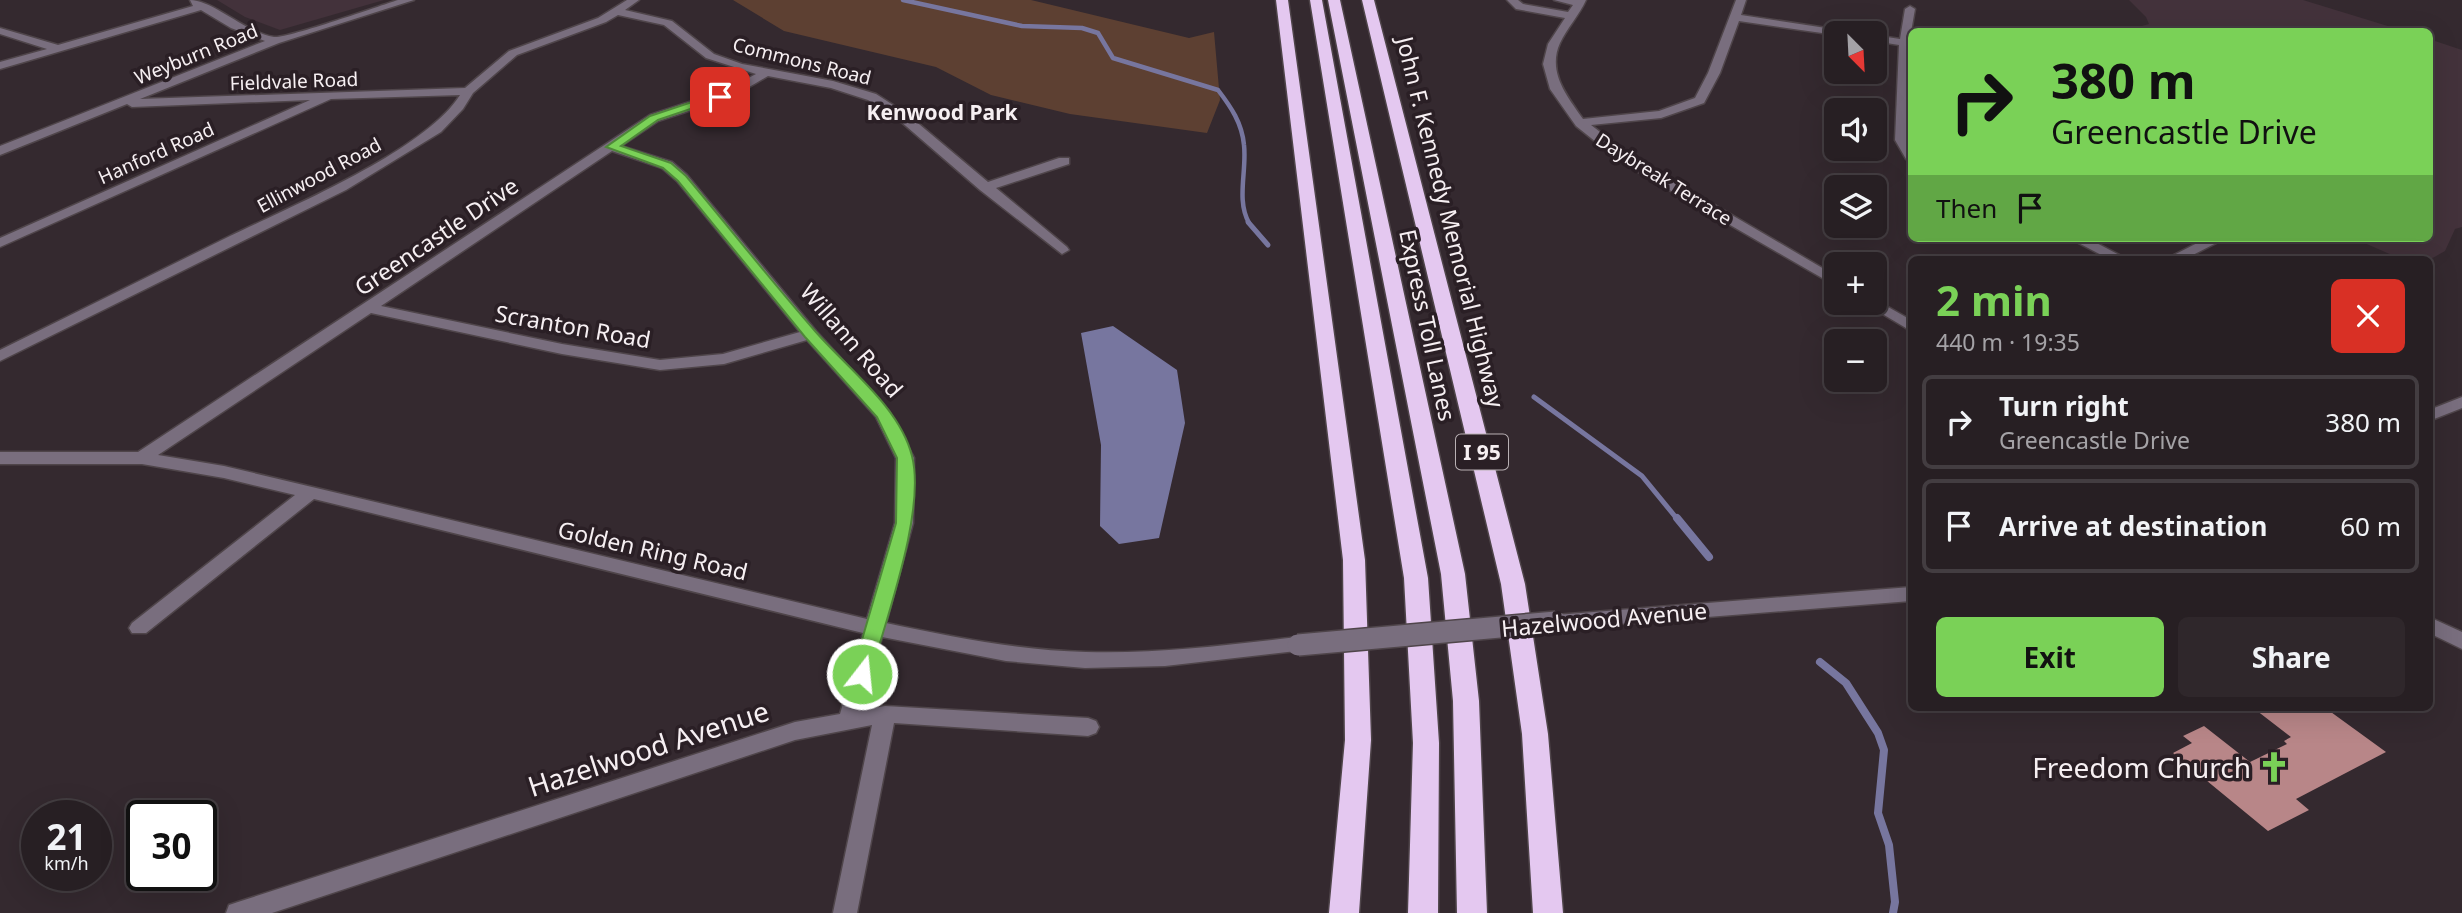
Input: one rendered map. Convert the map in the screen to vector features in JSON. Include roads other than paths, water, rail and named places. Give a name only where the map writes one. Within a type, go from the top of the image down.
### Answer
[{"type":"highway","points":[[1283,0],[1354,560],[1358,740],[1344,913]]},
{"type":"highway","points":[[1316,0],[1416,578],[1426,743],[1423,913]]},
{"type":"highway","name":"Express Toll Lanes","points":[[1334,0],[1453,574],[1466,701],[1472,913]]},
{"type":"highway","name":"John F. Kennedy Memorial Highway","points":[[1368,0],[1513,584],[1535,734],[1548,913]]},
{"type":"street","name":"Weyburn Road","points":[[0,151],[275,41],[409,0]]},
{"type":"street","name":"Ellinwood Road","points":[[0,356],[341,187],[397,155],[449,118],[468,91],[499,63],[528,45],[619,12],[634,0]]},
{"type":"street","points":[[1512,0],[1520,7],[1571,16]]},
{"type":"street","points":[[1559,0],[1581,1]]},
{"type":"street","points":[[1580,123],[1661,114],[1700,100],[1706,93],[1741,0]]},
{"type":"street","name":"Daybreak Terrace","points":[[1581,1],[1552,50],[1549,64],[1551,78],[1564,104],[1580,123],[1626,159],[1824,275]]},
{"type":"street","points":[[0,66],[196,4],[235,26],[275,41]]},
{"type":"street","points":[[1908,152],[1900,140],[1908,87],[1905,43],[1910,9]]},
{"type":"street","name":"Commons Road","points":[[619,12],[668,23],[710,55],[765,73],[834,85],[872,97],[903,117],[1062,250]]},
{"type":"street","points":[[1735,17],[1824,30]]},
{"type":"street","points":[[0,31],[55,48]]},
{"type":"street","points":[[1887,40],[1905,43]]},
{"type":"street","name":"Greencastle Drive","points":[[142,458],[654,118],[730,93],[765,73]]},
{"type":"street","name":"Fieldvale Road","points":[[121,104],[468,91]]},
{"type":"street","name":"Hanford Road","points":[[0,243],[327,97]]},
{"type":"street","name":"Willann Road","points":[[612,147],[667,165],[682,178],[810,334],[883,415],[905,458],[904,523],[849,720]]},
{"type":"street","points":[[985,187],[1064,162]]},
{"type":"street","points":[[2084,242],[2114,256]]},
{"type":"street","points":[[2180,256],[2210,242]]},
{"type":"street","name":"Scranton Road","points":[[369,308],[562,349],[660,365],[724,359],[810,334]]},
{"type":"street","points":[[1887,312],[1908,324]]},
{"type":"street","points":[[2433,414],[2462,402]]},
{"type":"street","name":"Golden Ring Road","points":[[0,457],[142,458],[224,472],[875,628],[982,650],[1087,660],[1202,654],[1298,645]]},
{"type":"street","points":[[139,628],[310,493]]},
{"type":"street","name":"Hazelwood Avenue","points":[[1298,645],[1908,594]]},
{"type":"street","points":[[2433,626],[2462,640]]},
{"type":"street","points":[[845,913],[886,714]]},
{"type":"street","name":"Hazelwood Avenue","points":[[238,913],[795,731],[886,714],[1088,727]]},
{"type":"water","points":[[1113,326],[1177,370],[1185,423],[1159,538],[1119,544],[1100,526],[1101,445],[1081,333]]},
{"type":"waterway","points":[[903,0],[1022,26],[1082,28],[1098,33],[1113,58],[1218,90],[1235,116],[1243,137],[1243,205],[1249,223]]},
{"type":"waterway","points":[[1248,222],[1268,245]]},
{"type":"waterway","points":[[1534,397],[1642,476],[1678,520]]},
{"type":"waterway","points":[[1677,518],[1709,557]]},
{"type":"waterway","points":[[1820,662],[1846,683],[1878,733],[1884,750],[1878,813],[1889,845],[1895,902],[1893,913]]},
{"type":"place","name":"Freedom Church","points":[[2274,767]]},
{"type":"district","name":"Kenwood Park","points":[[942,112]]}]
